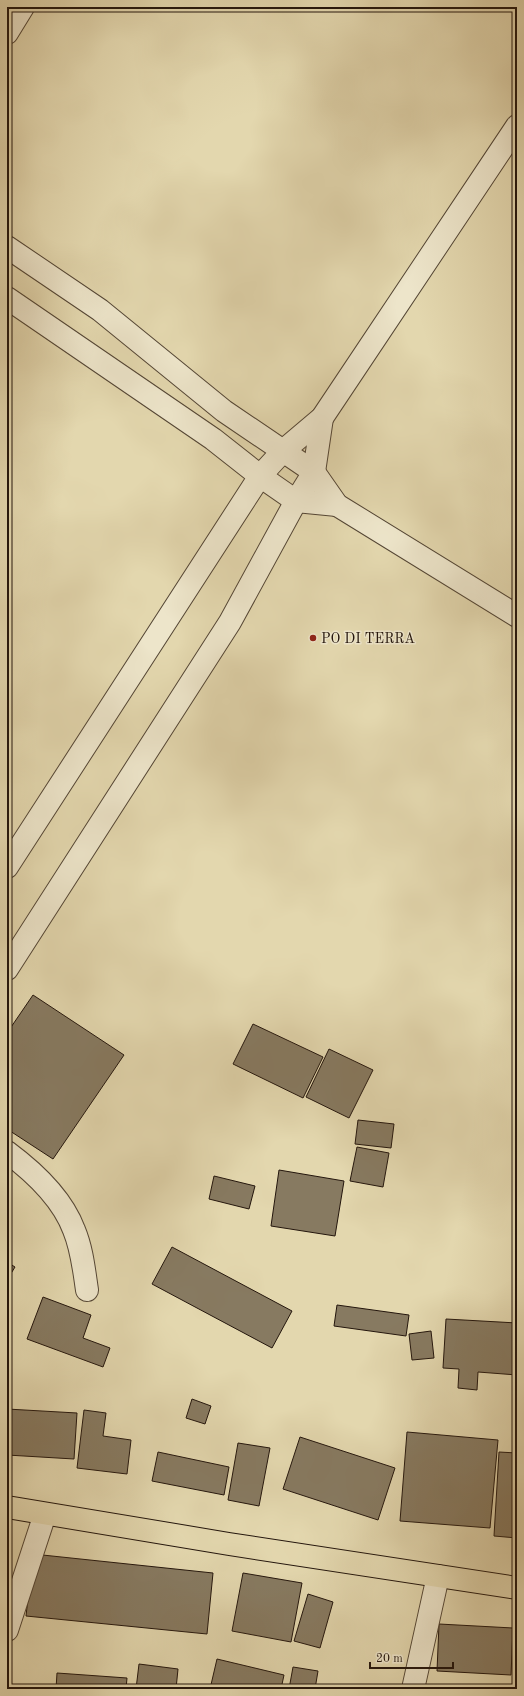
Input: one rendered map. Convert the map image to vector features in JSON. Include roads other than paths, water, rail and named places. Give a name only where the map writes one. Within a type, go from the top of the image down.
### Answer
[{"type":"main road","points":[[7,1507],[517,1588]]},
{"type":"street","points":[[7,33],[24,7]]},
{"type":"street","points":[[7,868],[260,476],[283,451],[322,418],[517,126]]},
{"type":"street","points":[[7,247],[100,310],[224,411],[314,472],[337,505],[517,616]]},
{"type":"street","points":[[7,298],[213,439],[260,476],[296,501],[337,505]]},
{"type":"street","points":[[7,969],[230,622],[296,501],[314,472],[322,418]]},
{"type":"street","points":[[7,1152],[29,1168],[56,1198],[65,1212],[74,1230],[88,1290]]},
{"type":"street","points":[[7,1630],[45,1514]]},
{"type":"street","points":[[413,1689],[438,1576]]},
{"type":"place","name":"PO DI TERRA","points":[[313,638]]}]
